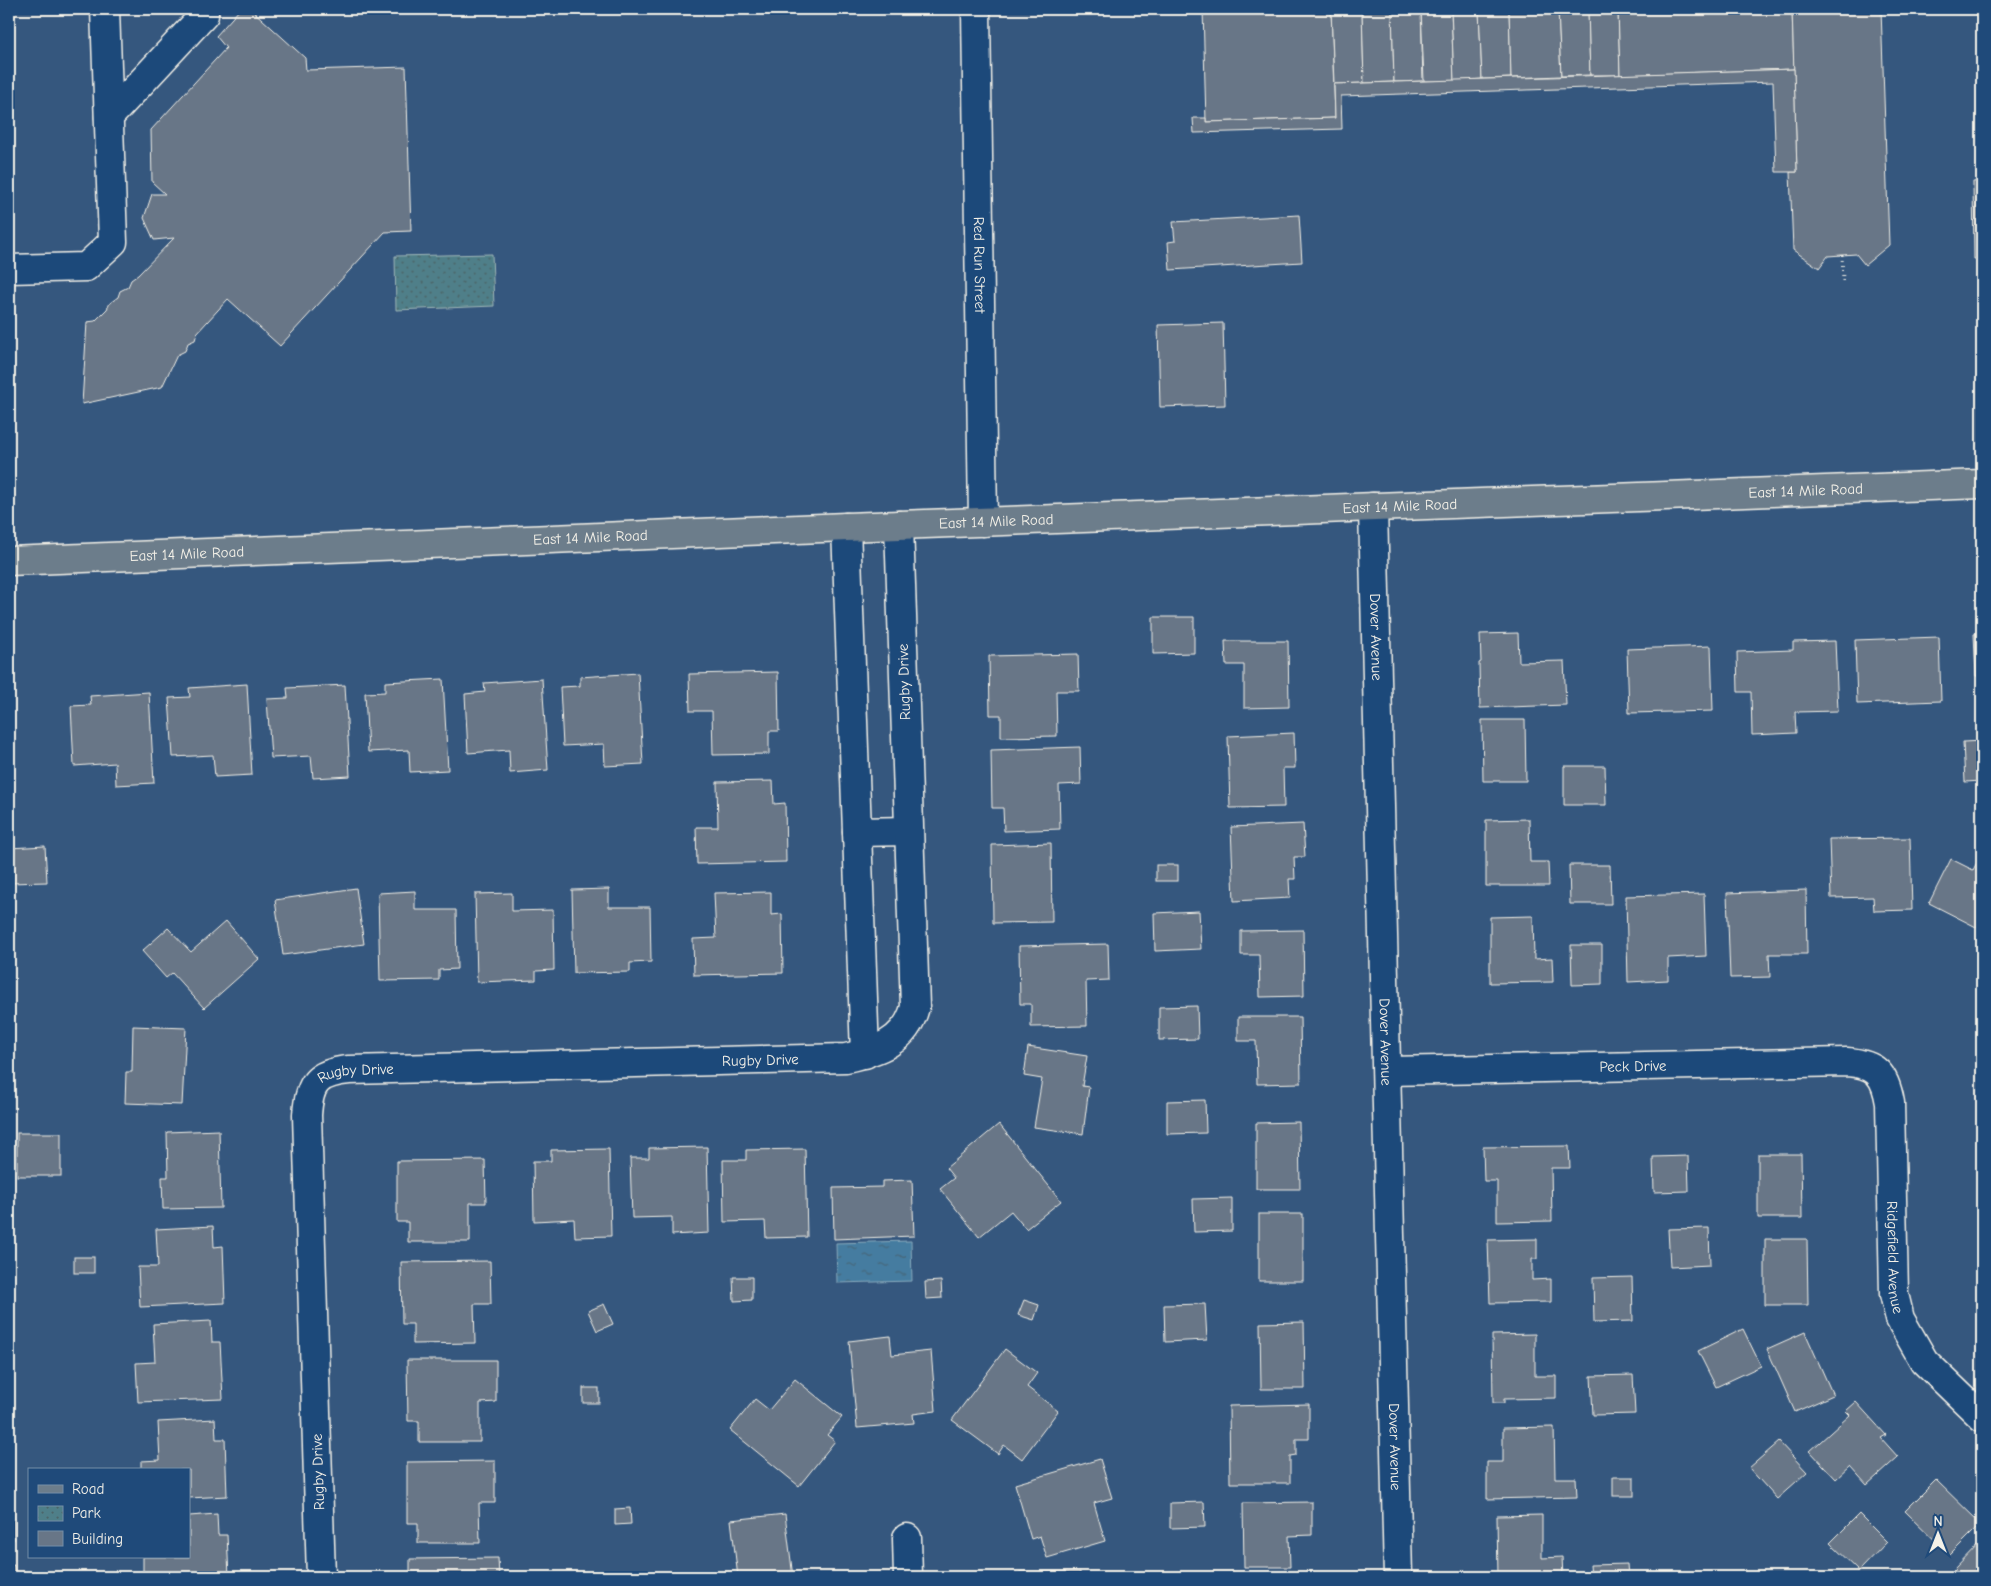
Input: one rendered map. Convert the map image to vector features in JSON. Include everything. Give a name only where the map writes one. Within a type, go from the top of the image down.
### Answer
[{"type":"main road","name":"East 14 Mile Road","points":[[9,561],[1982,484]]},
{"type":"street","points":[[9,269],[86,267],[113,242],[106,9]]},
{"type":"street","points":[[109,117],[204,15],[204,9]]},
{"type":"street","name":"Red Run Street","points":[[976,9],[983,522]]},
{"type":"street","name":"Dover Avenue","points":[[1373,507],[1398,1577]]},
{"type":"street","name":"Rugby Drive","points":[[321,1577],[307,1114],[308,1095],[318,1080],[331,1072],[349,1070],[846,1058],[865,1054],[887,1044],[903,1033],[912,1021],[915,1007],[899,525]]},
{"type":"street","points":[[846,527],[865,1054]]},
{"type":"street","points":[[9,547],[9,561]]},
{"type":"street","points":[[857,832],[909,830]]},
{"type":"street","name":"Peck Drive","points":[[1387,1071],[1847,1062],[1864,1064],[1876,1071]]},
{"type":"street","name":"Ridgefield Avenue","points":[[1876,1071],[1887,1085],[1890,1103],[1894,1294],[1900,1319],[1924,1361],[1982,1417]]},
{"type":"street","points":[[907,1538],[908,1577]]},
{"type":"path","points":[[1842,255],[1843,281]]},
{"type":"green space","points":[[492,254],[494,306],[396,310],[395,256]]},
{"type":"water","points":[[911,1241],[912,1281],[837,1283],[836,1243]]},
{"type":"building","points":[[240,9],[251,9],[305,58],[306,70],[406,67],[411,231],[385,232],[280,346],[228,299],[197,333],[195,340],[188,343],[185,351],[177,355],[162,387],[82,404],[87,322],[95,321],[107,309],[110,303],[118,297],[120,291],[128,287],[131,280],[174,238],[154,240],[144,218],[152,194],[165,194],[152,182],[151,130],[226,48],[216,36]]},
{"type":"building","points":[[1203,9],[1331,9],[1335,118],[1206,122]]},
{"type":"building","points":[[1331,9],[1362,9],[1364,83],[1334,84]]},
{"type":"building","points":[[1362,9],[1392,9],[1394,82],[1364,83]]},
{"type":"building","points":[[1392,9],[1421,9],[1423,81],[1394,82]]},
{"type":"building","points":[[1421,9],[1451,9],[1454,81],[1424,81]]},
{"type":"building","points":[[1451,9],[1479,9],[1482,79],[1454,81]]},
{"type":"building","points":[[1479,9],[1509,9],[1511,78],[1482,79]]},
{"type":"building","points":[[1509,9],[1558,9],[1561,76],[1511,78]]},
{"type":"building","points":[[1558,9],[1588,9],[1590,75],[1561,76]]},
{"type":"building","points":[[1588,9],[1618,9],[1620,75],[1590,75]]},
{"type":"building","points":[[1618,9],[1792,9],[1794,69],[1620,75]]},
{"type":"building","points":[[1792,9],[1881,9],[1889,245],[1865,265],[1856,254],[1828,256],[1819,268],[1793,250],[1790,172],[1797,172]]},
{"type":"building","points":[[1794,69],[1797,172],[1776,172],[1773,82],[1341,96],[1342,129],[1194,133],[1193,118],[1206,118],[1206,122],[1335,118],[1334,84]]},
{"type":"building","points":[[1982,181],[1982,258],[1974,259],[1973,182]]},
{"type":"building","points":[[1299,215],[1302,262],[1170,270],[1168,242],[1175,241],[1173,222]]},
{"type":"building","points":[[1223,323],[1225,405],[1160,407],[1158,325]]},
{"type":"building","points":[[1153,617],[1194,617],[1194,653],[1153,654]]},
{"type":"building","points":[[1518,633],[1519,662],[1564,661],[1566,705],[1480,708],[1480,634]]},
{"type":"building","points":[[1982,633],[1982,676],[1976,676],[1974,634]]},
{"type":"building","points":[[1939,637],[1941,701],[1857,704],[1855,640]]},
{"type":"building","points":[[1225,641],[1288,641],[1289,707],[1244,708],[1244,665],[1226,665]]},
{"type":"building","points":[[1835,641],[1838,711],[1795,712],[1796,733],[1752,735],[1751,692],[1738,692],[1737,652],[1793,650],[1793,642]]},
{"type":"building","points":[[1711,646],[1713,711],[1629,713],[1627,649]]},
{"type":"building","points":[[1078,654],[1079,691],[1056,691],[1057,736],[1001,737],[1001,715],[990,715],[989,656]]},
{"type":"building","points":[[778,672],[779,731],[769,731],[769,754],[713,755],[712,711],[690,711],[689,674]]},
{"type":"building","points":[[638,673],[643,764],[605,766],[604,744],[563,746],[560,687],[580,686],[580,677]]},
{"type":"building","points":[[443,679],[448,770],[410,772],[409,750],[368,752],[365,693],[385,692],[385,682]]},
{"type":"building","points":[[542,679],[548,770],[510,773],[509,750],[468,753],[465,694],[485,692],[484,683]]},
{"type":"building","points":[[247,684],[252,775],[215,777],[213,755],[173,757],[169,698],[190,697],[189,688]]},
{"type":"building","points":[[345,685],[350,776],[313,778],[311,756],[271,758],[267,699],[288,698],[287,688]]},
{"type":"building","points":[[149,692],[154,783],[116,785],[115,763],[74,766],[71,706],[91,705],[90,696]]},
{"type":"building","points":[[1482,720],[1525,720],[1526,781],[1483,781]]},
{"type":"building","points":[[1294,733],[1295,768],[1283,768],[1284,807],[1230,808],[1228,736]]},
{"type":"building","points":[[1982,741],[1982,781],[1965,782],[1963,742]]},
{"type":"building","points":[[1080,747],[1081,784],[1059,785],[1060,829],[1004,831],[1003,808],[992,808],[991,750]]},
{"type":"building","points":[[1564,766],[1605,766],[1606,805],[1564,805]]},
{"type":"building","points":[[773,781],[774,804],[785,803],[786,862],[697,864],[696,827],[718,827],[717,782]]},
{"type":"building","points":[[1529,819],[1530,862],[1548,862],[1549,886],[1486,886],[1486,820]]},
{"type":"building","points":[[1303,824],[1305,857],[1294,857],[1295,879],[1289,879],[1290,898],[1234,901],[1231,827]]},
{"type":"building","points":[[1910,838],[1912,910],[1874,911],[1873,897],[1831,898],[1829,839]]},
{"type":"building","points":[[1051,843],[1052,922],[993,923],[992,845]]},
{"type":"building","points":[[45,846],[47,882],[9,883],[9,848]]},
{"type":"building","points":[[1982,853],[1982,930],[1929,903],[1951,859],[1973,870]]},
{"type":"building","points":[[1156,865],[1178,865],[1178,881],[1156,881]]},
{"type":"building","points":[[1569,865],[1610,865],[1611,904],[1570,904]]},
{"type":"building","points":[[356,888],[364,944],[283,955],[275,900]]},
{"type":"building","points":[[609,889],[609,907],[650,907],[651,962],[630,963],[630,972],[574,973],[572,890]]},
{"type":"building","points":[[1806,890],[1807,954],[1769,954],[1770,977],[1730,978],[1727,893]]},
{"type":"building","points":[[415,891],[415,910],[456,910],[457,969],[439,970],[439,980],[380,981],[378,893]]},
{"type":"building","points":[[771,892],[771,915],[782,914],[783,973],[694,975],[693,939],[716,938],[714,893]]},
{"type":"building","points":[[512,893],[512,911],[553,910],[554,970],[536,971],[536,980],[477,982],[475,894]]},
{"type":"building","points":[[1704,894],[1706,956],[1668,958],[1668,980],[1628,982],[1626,896]]},
{"type":"building","points":[[1199,911],[1201,949],[1155,951],[1154,913]]},
{"type":"building","points":[[1533,916],[1534,959],[1552,958],[1553,982],[1490,983],[1490,917]]},
{"type":"building","points":[[226,921],[259,959],[204,1008],[172,973],[166,978],[142,951],[168,928],[191,952]]},
{"type":"building","points":[[1303,930],[1304,996],[1260,997],[1259,955],[1241,955],[1241,931]]},
{"type":"building","points":[[1108,944],[1109,980],[1086,981],[1087,1026],[1031,1027],[1031,1004],[1020,1004],[1019,946]]},
{"type":"building","points":[[1571,945],[1602,945],[1602,984],[1572,985]]},
{"type":"building","points":[[1197,1006],[1198,1039],[1159,1040],[1159,1007]]},
{"type":"building","points":[[1238,1017],[1300,1017],[1301,1083],[1257,1084],[1256,1041],[1238,1041]]},
{"type":"building","points":[[133,1026],[186,1028],[182,1105],[125,1103],[126,1072],[132,1072]]},
{"type":"building","points":[[1028,1047],[1087,1056],[1082,1086],[1089,1087],[1083,1134],[1034,1127],[1042,1079],[1024,1076]]},
{"type":"building","points":[[1205,1100],[1206,1133],[1167,1134],[1167,1101]]},
{"type":"building","points":[[1299,1122],[1300,1189],[1256,1189],[1256,1123]]},
{"type":"building","points":[[999,1124],[1061,1201],[1026,1229],[1011,1211],[979,1237],[940,1189],[954,1178],[946,1168]]},
{"type":"building","points":[[219,1130],[221,1208],[163,1209],[162,1177],[168,1177],[167,1132]]},
{"type":"building","points":[[17,1133],[61,1133],[61,1176],[17,1176]]},
{"type":"building","points":[[1569,1146],[1570,1168],[1551,1168],[1552,1221],[1497,1222],[1497,1181],[1484,1181],[1483,1147]]},
{"type":"building","points":[[707,1147],[709,1233],[672,1235],[672,1217],[632,1218],[630,1158],[649,1158],[649,1148]]},
{"type":"building","points":[[609,1149],[611,1236],[575,1237],[574,1219],[534,1221],[533,1161],[551,1161],[551,1150]]},
{"type":"building","points":[[805,1149],[807,1237],[766,1238],[765,1221],[724,1222],[723,1160],[746,1160],[746,1150]]},
{"type":"building","points":[[1758,1154],[1801,1154],[1802,1218],[1758,1218]]},
{"type":"building","points":[[1688,1156],[1689,1191],[1654,1192],[1653,1157]]},
{"type":"building","points":[[485,1160],[486,1203],[470,1203],[470,1242],[408,1242],[408,1222],[397,1222],[397,1161]]},
{"type":"building","points":[[912,1180],[914,1236],[834,1239],[833,1188],[882,1187],[882,1181]]},
{"type":"building","points":[[1232,1198],[1232,1231],[1194,1232],[1193,1199]]},
{"type":"building","points":[[1259,1214],[1303,1214],[1303,1281],[1259,1281]]},
{"type":"building","points":[[213,1226],[214,1247],[223,1246],[225,1303],[140,1307],[138,1267],[158,1267],[156,1229]]},
{"type":"building","points":[[1709,1228],[1710,1265],[1670,1267],[1668,1229]]},
{"type":"building","points":[[1537,1239],[1537,1259],[1532,1259],[1532,1280],[1551,1279],[1551,1302],[1490,1303],[1488,1240]]},
{"type":"building","points":[[1765,1239],[1807,1239],[1808,1305],[1765,1305]]},
{"type":"building","points":[[74,1257],[94,1257],[94,1273],[74,1273]]},
{"type":"building","points":[[490,1261],[491,1304],[474,1304],[475,1343],[413,1344],[413,1324],[402,1324],[401,1262]]},
{"type":"building","points":[[733,1277],[752,1277],[752,1300],[734,1301]]},
{"type":"building","points":[[1632,1277],[1633,1321],[1594,1322],[1593,1278]]},
{"type":"building","points":[[941,1281],[942,1298],[926,1299],[925,1282]]},
{"type":"building","points":[[1024,1300],[1039,1305],[1034,1320],[1018,1315]]},
{"type":"building","points":[[604,1304],[613,1324],[597,1331],[588,1311]]},
{"type":"building","points":[[1205,1304],[1207,1340],[1165,1342],[1164,1305]]},
{"type":"building","points":[[211,1321],[212,1342],[220,1342],[223,1399],[138,1402],[136,1363],[155,1362],[153,1324]]},
{"type":"building","points":[[1304,1322],[1305,1389],[1261,1389],[1260,1323]]},
{"type":"building","points":[[1743,1329],[1761,1366],[1716,1387],[1698,1351]]},
{"type":"building","points":[[1805,1332],[1833,1395],[1795,1412],[1767,1349]]},
{"type":"building","points":[[1535,1334],[1535,1376],[1556,1376],[1556,1398],[1504,1399],[1504,1403],[1493,1403],[1492,1335]]},
{"type":"building","points":[[890,1336],[892,1355],[931,1351],[936,1411],[913,1414],[914,1423],[857,1428],[849,1341]]},
{"type":"building","points":[[1005,1349],[1037,1373],[1027,1387],[1058,1411],[1022,1459],[1004,1445],[998,1454],[952,1420]]},
{"type":"building","points":[[407,1360],[496,1360],[496,1402],[480,1403],[480,1442],[419,1442],[419,1421],[408,1421]]},
{"type":"building","points":[[1633,1375],[1635,1414],[1593,1415],[1591,1376]]},
{"type":"building","points":[[795,1379],[842,1417],[827,1435],[835,1441],[799,1486],[730,1430],[755,1399],[769,1410]]},
{"type":"building","points":[[583,1388],[599,1388],[599,1403],[583,1403]]},
{"type":"building","points":[[1856,1402],[1886,1435],[1881,1438],[1898,1457],[1867,1485],[1850,1466],[1836,1479],[1810,1451],[1850,1415],[1846,1411]]},
{"type":"building","points":[[1309,1404],[1309,1439],[1296,1439],[1296,1455],[1290,1456],[1290,1483],[1230,1483],[1229,1406]]},
{"type":"building","points":[[215,1419],[216,1439],[225,1439],[227,1496],[190,1498],[190,1468],[141,1468],[141,1461],[160,1460],[158,1422]]},
{"type":"building","points":[[1554,1427],[1555,1478],[1576,1478],[1577,1497],[1487,1499],[1487,1462],[1503,1462],[1503,1428]]},
{"type":"building","points":[[1779,1442],[1807,1472],[1777,1499],[1749,1468]]},
{"type":"building","points":[[1100,1459],[1112,1498],[1094,1503],[1105,1541],[1047,1558],[1040,1536],[1031,1539],[1015,1484]]},
{"type":"building","points":[[495,1461],[495,1503],[479,1503],[480,1543],[418,1543],[418,1523],[407,1523],[407,1462]]},
{"type":"building","points":[[9,1471],[13,1471],[14,1540],[9,1540]]},
{"type":"building","points":[[1613,1477],[1634,1477],[1634,1496],[1613,1496]]},
{"type":"building","points":[[1936,1480],[1981,1524],[1950,1555],[1905,1511]]},
{"type":"building","points":[[1204,1502],[1205,1527],[1170,1528],[1170,1503]]},
{"type":"building","points":[[1312,1502],[1312,1535],[1289,1536],[1290,1567],[1244,1567],[1243,1503]]},
{"type":"building","points":[[630,1508],[631,1524],[615,1525],[615,1509]]},
{"type":"building","points":[[217,1514],[218,1535],[227,1535],[229,1577],[143,1577],[143,1558],[190,1558],[190,1516]]},
{"type":"building","points":[[785,1514],[793,1577],[738,1577],[731,1520]]},
{"type":"building","points":[[1859,1514],[1887,1542],[1859,1571],[1830,1543]]},
{"type":"building","points":[[1542,1515],[1542,1558],[1562,1557],[1563,1577],[1498,1577],[1497,1516]]},
{"type":"building","points":[[1981,1541],[1982,1577],[1960,1577],[1953,1570]]},
{"type":"building","points":[[498,1558],[499,1577],[410,1577],[410,1559]]},
{"type":"building","points":[[1627,1564],[1628,1577],[1591,1577],[1590,1565]]},
{"type":"building","points":[[14,1565],[15,1577],[9,1577],[9,1566]]},
{"type":"building","points":[[1020,1572],[1080,1572],[1080,1577],[1020,1577]]}]
